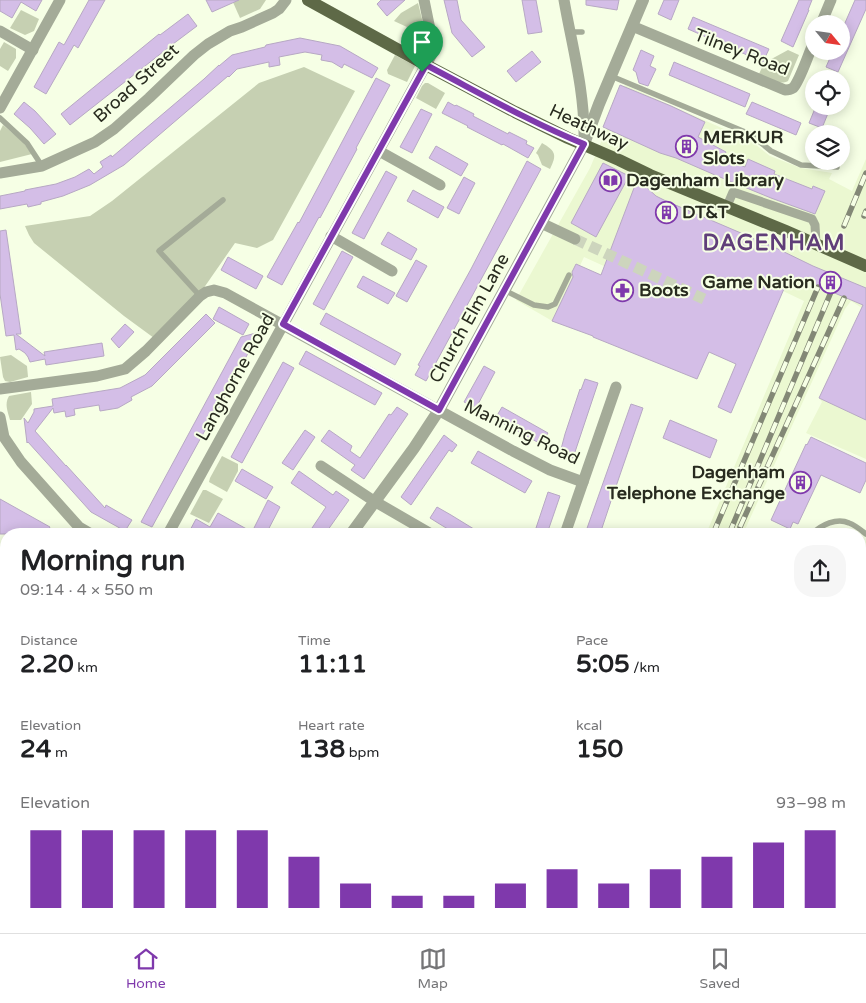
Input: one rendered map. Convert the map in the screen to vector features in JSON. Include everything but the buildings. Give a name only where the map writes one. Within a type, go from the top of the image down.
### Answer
[{"type":"main road","name":"Heathway","points":[[308,0],[524,116],[650,175],[866,266]]},
{"type":"street","points":[[0,108],[60,0]]},
{"type":"street","name":"Broad Street","points":[[0,174],[42,166],[95,142],[114,129],[208,44],[230,31],[273,13],[286,0]]},
{"type":"street","name":"Langhorne Road","points":[[171,528],[426,65],[432,52],[433,44],[424,0]]},
{"type":"street","points":[[564,0],[576,32],[578,72],[585,117],[584,144]]},
{"type":"street","name":"Church Elm Lane","points":[[355,528],[414,448],[439,410],[541,223],[584,144],[643,0]]},
{"type":"street","points":[[825,15],[831,0]]},
{"type":"street","name":"Tilney Road","points":[[632,26],[785,90],[790,90],[798,80],[806,60]]},
{"type":"street","points":[[0,31],[33,50]]},
{"type":"street","points":[[379,151],[440,185]]},
{"type":"street","points":[[727,206],[733,192],[812,219],[815,225],[816,244]]},
{"type":"street","points":[[541,223],[575,238]]},
{"type":"street","points":[[331,236],[392,271]]},
{"type":"street","name":"Manning Road","points":[[200,296],[206,292],[219,291],[283,324],[513,452],[550,470],[583,482]]},
{"type":"street","points":[[0,390],[97,376],[125,369],[146,351],[200,296]]},
{"type":"street","points":[[567,528],[616,387]]},
{"type":"street","points":[[0,417],[4,437],[21,462],[75,528]]},
{"type":"street","points":[[321,466],[374,502],[420,528]]},
{"type":"lane","points":[[611,76],[750,134],[771,151],[805,165]]},
{"type":"lane","points":[[0,118],[27,143],[42,166]]},
{"type":"lane","points":[[200,296],[159,251],[223,200]]},
{"type":"lane","points":[[504,290],[534,305],[548,308],[554,304],[569,275]]},
{"type":"lane","points":[[819,528],[824,524],[847,521],[857,528]]},
{"type":"shaded area","points":[[232,0],[266,0],[260,9],[240,18]]},
{"type":"shaded area","points":[[418,3],[425,31],[422,34],[394,21],[401,13]]},
{"type":"shaded area","points":[[21,10],[39,19],[34,31],[25,35],[10,28]]},
{"type":"shaded area","points":[[4,42],[16,49],[16,58],[8,71],[0,66],[0,49]]},
{"type":"shaded area","points":[[788,50],[799,55],[788,81],[781,83],[759,74],[764,63]]},
{"type":"shaded area","points":[[395,55],[415,66],[407,82],[388,74],[387,70]]},
{"type":"shaded area","points":[[304,67],[355,91],[273,240],[257,248],[235,243],[201,292],[154,338],[34,243],[25,226],[90,216],[112,201],[259,83]]},
{"type":"shaded area","points":[[425,83],[445,93],[436,109],[416,98]]},
{"type":"shaded area","points":[[625,85],[751,141],[770,156],[805,170],[832,173],[829,179],[852,191],[866,159],[866,459],[806,433],[822,402],[819,398],[862,308],[851,301],[845,309],[746,528],[709,528],[804,301],[783,291],[617,272],[584,257],[554,322],[516,300],[590,168]]},
{"type":"shaded area","points":[[3,125],[23,142],[32,154],[0,162],[0,131]]},
{"type":"shaded area","points":[[542,143],[550,148],[554,154],[554,160],[550,169],[542,165],[536,153]]},
{"type":"shaded area","points":[[11,355],[27,366],[28,377],[10,382],[5,381],[0,357]]},
{"type":"shaded area","points":[[31,392],[32,404],[21,420],[10,420],[7,411],[9,396]]},
{"type":"shaded area","points":[[222,456],[238,464],[238,471],[227,492],[209,482]]},
{"type":"shaded area","points":[[203,490],[223,499],[209,523],[190,514]]},
{"type":"tunnel","points":[[575,239],[704,299]]},
{"type":"railway","points":[[844,226],[866,173]]},
{"type":"railway","points":[[864,216],[866,211]]},
{"type":"railway","points":[[716,528],[818,287]]},
{"type":"railway","points":[[732,528],[831,292]]},
{"type":"railway","points":[[740,527],[844,298]]},
{"type":"place","name":"MERKUR Slots","points":[[687,147]]},
{"type":"place","name":"Dagenham Library","points":[[610,180]]},
{"type":"place","name":"DT&T","points":[[666,212]]},
{"type":"place","name":"Game Nation","points":[[831,282]]},
{"type":"place","name":"Boots","points":[[623,290]]},
{"type":"place","name":"Dagenham Telephone Exchange","points":[[801,482]]},
{"type":"district","name":"DAGENHAM","points":[[774,242]]},
{"type":"route","points":[[426,65],[568,138],[584,144],[439,410],[283,324],[422,72],[426,65]]}]
